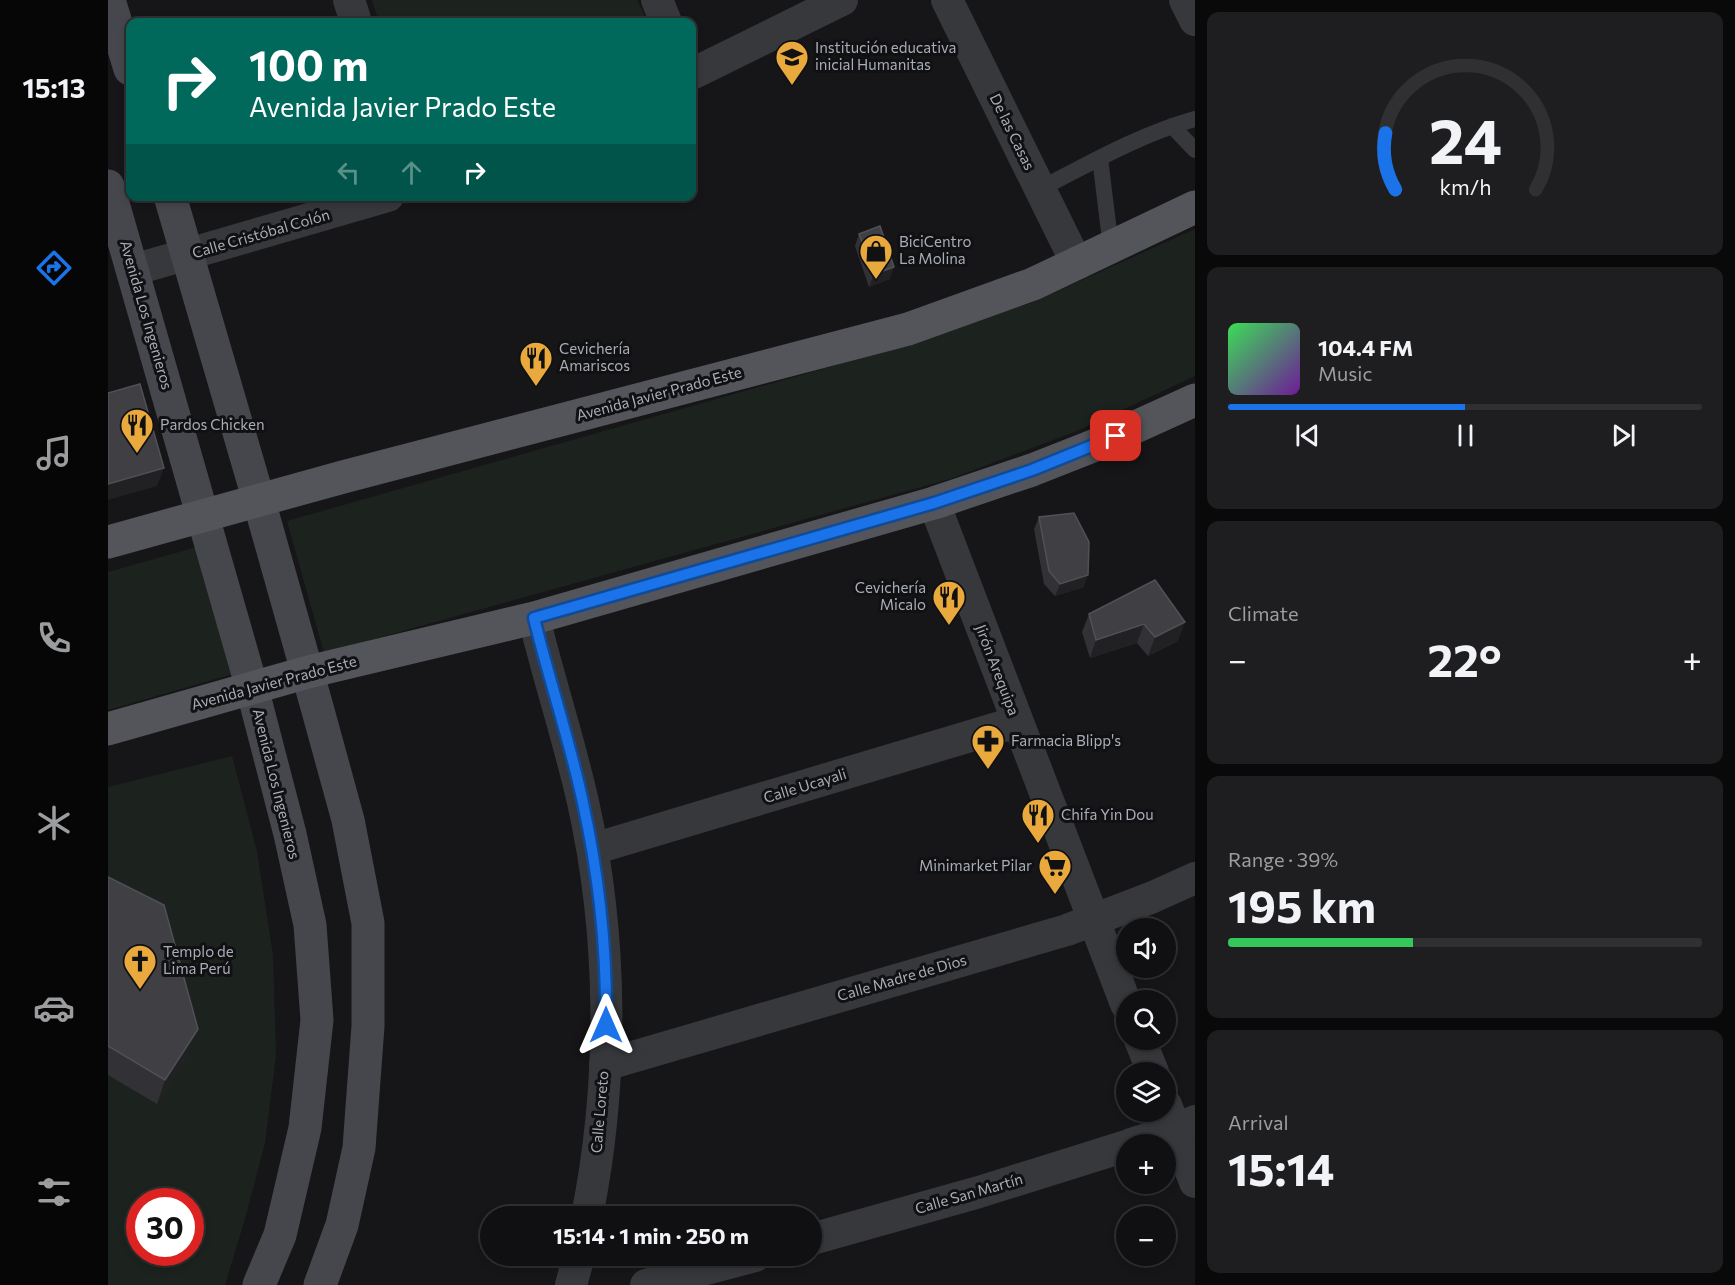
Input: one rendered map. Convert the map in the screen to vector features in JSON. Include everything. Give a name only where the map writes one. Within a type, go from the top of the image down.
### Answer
[{"type":"main road","name":"Avenida Javier Prado Este","points":[[108,542],[366,471],[908,329],[987,302],[1077,264],[1195,207]]},
{"type":"main road","name":"Avenida Javier Prado Este","points":[[108,729],[308,672],[534,618],[934,503],[1032,470],[1098,444],[1195,400]]},
{"type":"street","points":[[109,0],[126,56]]},
{"type":"street","points":[[349,0],[356,18]]},
{"type":"street","points":[[657,0],[664,18]]},
{"type":"street","points":[[696,72],[842,0]]},
{"type":"street","name":"De las Casas","points":[[947,0],[1077,264]]},
{"type":"street","points":[[1185,0],[1195,21]]},
{"type":"street","name":"Avenida Los Ingenieros","points":[[108,186],[252,688],[290,834],[310,925],[317,1020],[305,1128],[280,1235],[259,1285]]},
{"type":"street","points":[[172,201],[308,672],[348,820],[368,923],[369,1026],[359,1148],[342,1225],[320,1285]]},
{"type":"street","name":"Calle Cristóbal Colón","points":[[133,270],[371,201]]},
{"type":"street","name":"Jirón Arequipa","points":[[934,503],[1121,990]]},
{"type":"street","name":"Calle Loreto","points":[[534,618],[578,782],[592,849],[604,950],[605,1065],[597,1154],[589,1206]]},
{"type":"street","name":"Calle Ucayali","points":[[592,849],[1017,722]]},
{"type":"street","name":"Calle Madre de Dios","points":[[605,1065],[1067,930],[1154,897],[1195,878]]},
{"type":"street","points":[[1150,1134],[1179,1119],[1195,1182]]},
{"type":"street","name":"Calle San Martín","points":[[822,1236],[979,1192],[1116,1149]]},
{"type":"street","points":[[646,1285],[717,1266]]},
{"type":"lane","points":[[1040,189],[1100,158],[1172,126],[1195,119]]},
{"type":"lane","points":[[1172,126],[1195,150]]},
{"type":"lane","points":[[1100,158],[1111,248]]},
{"type":"shaded area","points":[[372,0],[637,0],[646,18],[378,18]]},
{"type":"shaded area","points":[[1195,229],[1195,376],[1077,431],[950,479],[324,653],[287,521],[840,364],[1031,303]]},
{"type":"shaded area","points":[[197,547],[233,674],[108,710],[108,572]]},
{"type":"shaded area","points":[[232,756],[257,851],[273,955],[276,1056],[265,1143],[225,1285],[108,1285],[108,787]]},
{"type":"building","points":[[880,226],[894,267],[874,274],[859,234]]},
{"type":"building","points":[[140,384],[164,468],[108,484],[108,393]]},
{"type":"building","points":[[1074,513],[1089,542],[1088,575],[1060,584],[1049,571],[1039,517]]},
{"type":"building","points":[[1155,580],[1185,622],[1155,637],[1144,624],[1096,640],[1089,614]]},
{"type":"building","name":"Templo de Lima Perú","points":[[108,877],[164,905],[198,1029],[165,1080],[108,1046]]},
{"type":"place","name":"Institución educativa inicial Humanitas","points":[[792,86]]},
{"type":"place","name":"BiciCentro La Molina","points":[[876,280]]},
{"type":"place","name":"Cevichería Amariscos","points":[[536,387]]},
{"type":"place","name":"Pardos Chicken","points":[[137,454]]},
{"type":"place","name":"Cevichería Micalo","points":[[949,626]]},
{"type":"place","name":"Farmacia Blipp's","points":[[988,770]]},
{"type":"place","name":"Chifa Yin Dou","points":[[1038,844]]},
{"type":"place","name":"Minimarket Pilar","points":[[1055,895]]},
{"type":"place","name":"Templo de Lima Perú","points":[[140,990]]},
{"type":"route","points":[[606,1025],[604,950],[600,900],[592,849],[575,769],[534,618],[934,503],[1032,470],[1116,436]]}]
